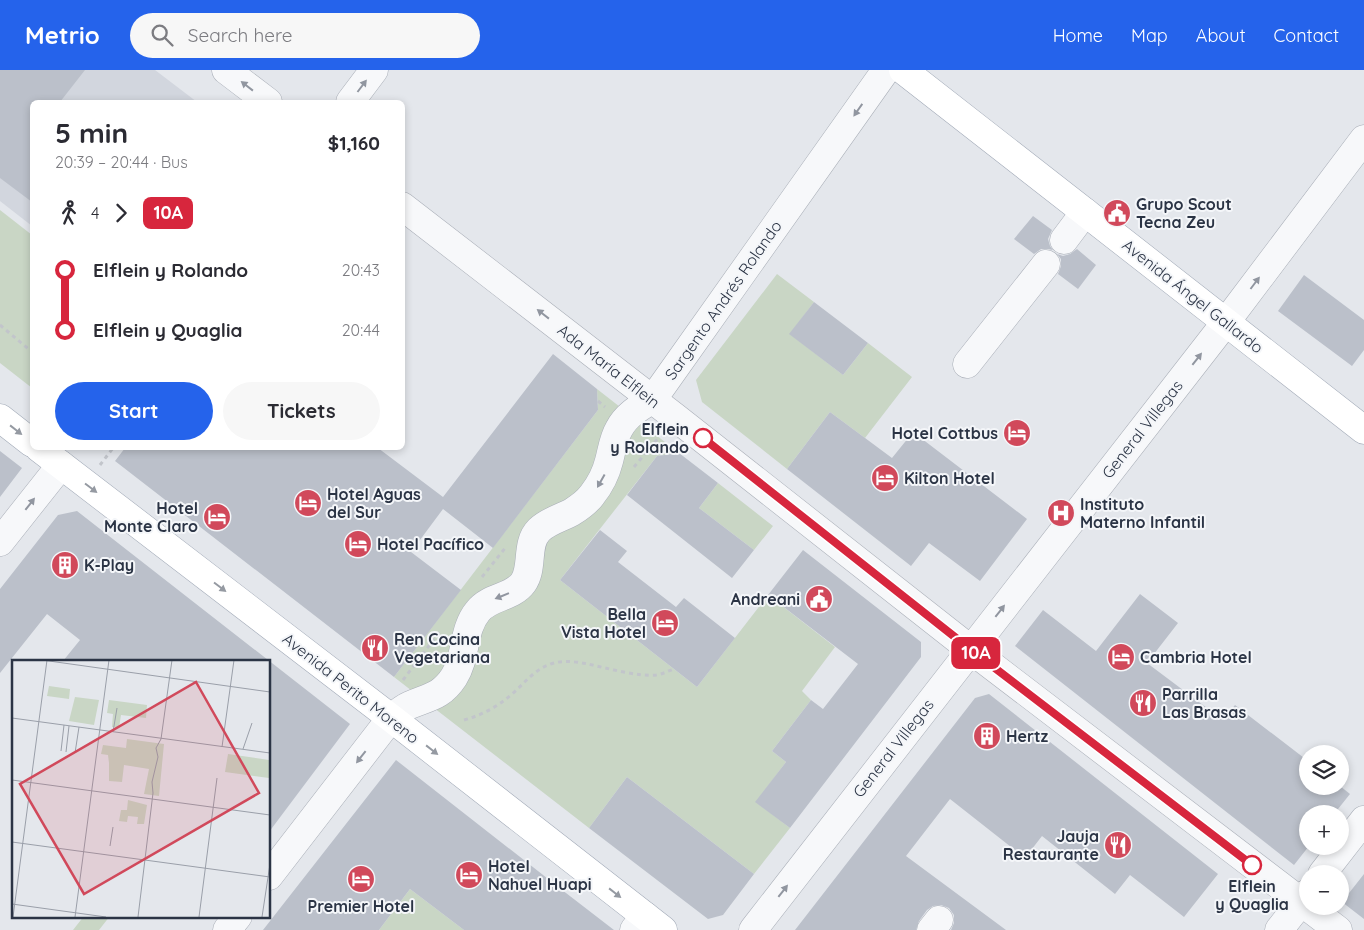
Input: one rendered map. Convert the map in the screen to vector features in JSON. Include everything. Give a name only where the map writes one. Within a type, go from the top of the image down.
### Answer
[{"type":"main road","name":"Avenida Ángel Gallardo","points":[[903,70],[1364,430]]},
{"type":"main road","points":[[0,418],[30,441]]},
{"type":"main road","name":"Avenida Perito Moreno","points":[[42,450],[391,718],[648,925]]},
{"type":"street","points":[[226,70],[265,100]]},
{"type":"street","points":[[352,100],[374,70]]},
{"type":"street","name":"Sargento Andrés Rolando","points":[[270,875],[391,718],[409,706],[427,700],[442,691],[454,677],[460,662],[468,629],[480,608],[490,601],[514,591],[523,583],[529,571],[532,542],[537,531],[546,524],[572,512],[593,494],[603,478],[619,427],[627,417],[653,399],[886,70]]},
{"type":"street","name":"General Villegas","points":[[753,930],[1226,322],[1364,140]]},
{"type":"street","name":"Ada María Elflein","points":[[405,208],[653,399],[970,649],[1299,893]]},
{"type":"street","points":[[1064,240],[1085,212]]},
{"type":"street","points":[[967,364],[1046,264]]},
{"type":"street","points":[[0,542],[61,465]]},
{"type":"street","points":[[1329,865],[1364,820]]},
{"type":"street","points":[[1279,930],[1299,904]]},
{"type":"street","name":"Ada María Elflein","points":[[1323,915],[1338,930]]},
{"type":"street","points":[[227,930],[236,918]]},
{"type":"path","points":[[0,324],[30,350]]},
{"type":"path","points":[[464,720],[475,717],[499,705],[542,667],[554,663],[567,661],[642,675],[655,675],[674,669]]},
{"type":"shaded area","points":[[0,70],[155,70],[194,100],[30,100],[30,224],[0,201]]},
{"type":"green space","points":[[0,210],[30,233],[30,386],[0,363]]},
{"type":"green space","points":[[777,274],[814,302],[790,334],[843,375],[868,343],[912,377],[865,438],[830,412],[787,469],[702,402],[696,380]]},
{"type":"green space","points":[[597,389],[679,453],[657,456],[560,580],[697,687],[768,595],[835,647],[802,691],[811,700],[772,751],[786,762],[756,802],[790,828],[754,874],[627,777],[589,828],[394,677],[598,410]]},
{"type":"green space","points":[[718,483],[773,526],[754,550],[699,508]]},
{"type":"green space","points":[[410,889],[464,930],[379,930]]},
{"type":"green space","points":[[82,918],[108,918],[99,930],[73,930]]},
{"type":"building","points":[[0,70],[85,70],[62,100],[30,100],[30,200],[0,178]]},
{"type":"building","points":[[1033,216],[1052,230],[1048,239],[1053,250],[1041,249],[1034,254],[1014,239]]},
{"type":"building","points":[[1077,249],[1096,265],[1078,289],[1058,274],[1061,259],[1057,254],[1063,256]]},
{"type":"building","points":[[1304,275],[1364,320],[1364,350],[1352,366],[1278,311]]},
{"type":"building","points":[[814,302],[868,343],[843,375],[789,334]]},
{"type":"building","points":[[553,354],[597,389],[598,410],[493,548],[443,509],[411,552],[461,590],[394,677],[115,461],[123,450],[381,450],[443,497]]},
{"type":"building","points":[[830,412],[892,458],[913,432],[1027,519],[980,581],[929,543],[911,566],[787,469]]},
{"type":"building","points":[[0,451],[22,468],[0,497]]},
{"type":"building","points":[[679,453],[718,483],[699,508],[754,550],[732,578],[627,495],[657,456]]},
{"type":"building","points":[[77,511],[268,660],[64,660],[80,640],[47,614],[0,673],[0,589],[58,515]]},
{"type":"building","name":"Bella Vista Hotel","points":[[600,530],[627,551],[618,562],[676,607],[684,598],[735,638],[697,687],[560,580]]},
{"type":"building","points":[[803,550],[921,642],[921,657],[790,828],[755,802],[786,762],[772,751],[811,700],[823,709],[858,664],[768,595]]},
{"type":"building","points":[[1140,594],[1178,623],[1147,663],[1223,720],[1235,705],[1299,754],[1299,795],[1350,794],[1341,805],[1299,805],[1299,855],[1302,855],[1294,865],[1015,646],[1043,610],[1096,651]]},
{"type":"building","points":[[270,662],[350,724],[270,831]]},
{"type":"building","points":[[989,694],[1218,874],[1184,917],[1130,875],[1115,894],[1042,836],[1025,858],[950,799],[906,856],[1006,930],[951,930],[954,923],[954,915],[949,908],[941,905],[933,906],[927,910],[919,921],[916,930],[795,930],[975,698]]},
{"type":"building","points":[[396,760],[614,930],[464,930],[410,889],[379,930],[263,930]]},
{"type":"building","points":[[627,777],[754,874],[723,915],[708,919],[589,828]]},
{"type":"building","points":[[1364,874],[1364,919],[1349,907],[1349,893]]},
{"type":"bus line","name":"10A","points":[[703,438],[970,649],[1252,865]]},
{"type":"place","name":"Grupo Scout Tecna Zeu","points":[[1117,213]]},
{"type":"place","name":"Hotel Cottbus","points":[[1017,433]]},
{"type":"place","name":"Elflein y Rolando","points":[[703,438]]},
{"type":"place","name":"Kilton Hotel","points":[[885,478]]},
{"type":"place","name":"Hotel Aguas del Sur","points":[[308,503]]},
{"type":"place","name":"Instituto Materno Infantil","points":[[1061,513]]},
{"type":"place","name":"Hotel Monte Claro","points":[[217,517]]},
{"type":"place","name":"Hotel Pacífico","points":[[358,544]]},
{"type":"place","name":"K-Play","points":[[65,565]]},
{"type":"place","name":"Andreani","points":[[819,599]]},
{"type":"place","name":"Bella Vista Hotel","points":[[665,623]]},
{"type":"place","name":"Ren Cocina Vegetariana","points":[[375,648]]},
{"type":"place","name":"Cambria Hotel","points":[[1121,657]]},
{"type":"place","name":"Parrilla Las Brasas","points":[[1143,703]]},
{"type":"place","name":"Hertz","points":[[987,736]]},
{"type":"place","name":"Jauja Restaurante","points":[[1118,845]]},
{"type":"place","name":"Elflein y Quaglia","points":[[1252,865]]},
{"type":"place","name":"Hotel Nahuel Huapi","points":[[469,875]]},
{"type":"place","name":"Premier Hotel","points":[[361,879]]}]
